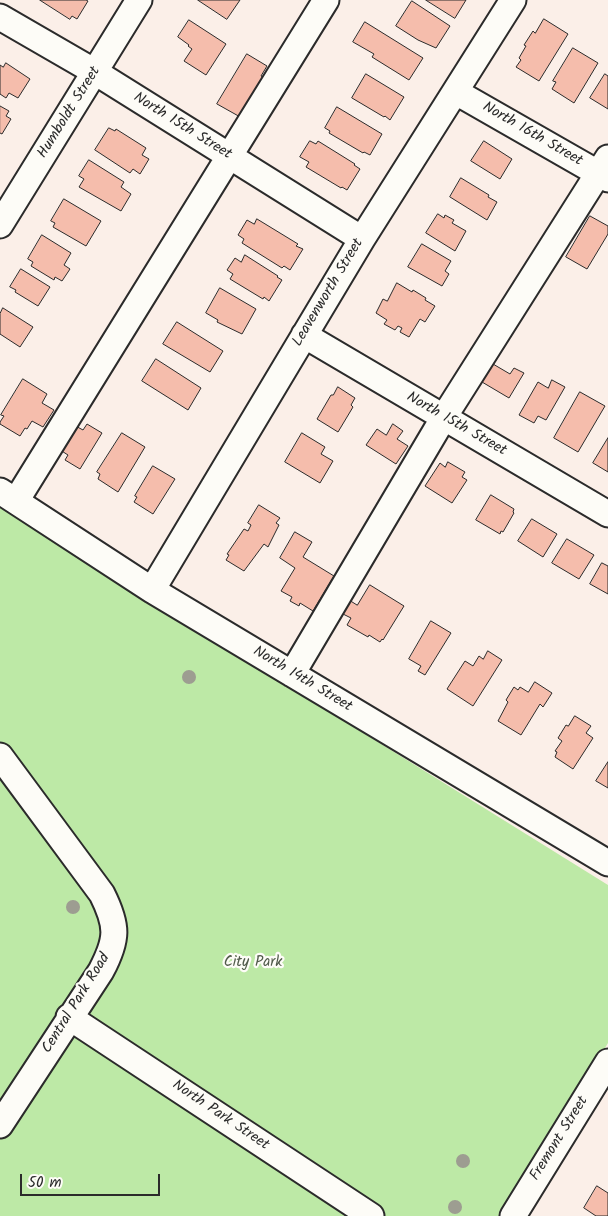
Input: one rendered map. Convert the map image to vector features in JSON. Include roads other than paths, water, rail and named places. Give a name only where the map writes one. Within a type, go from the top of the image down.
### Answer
[{"type":"street","name":"Humboldt Street","points":[[0,225],[139,0]]},
{"type":"street","points":[[8,496],[229,156],[326,0]]},
{"type":"street","name":"Leavenworth Street","points":[[152,590],[362,239],[513,0]]},
{"type":"street","name":"North 15th Street","points":[[0,17],[95,72],[362,239]]},
{"type":"street","name":"North 16th Street","points":[[456,92],[605,170]]},
{"type":"street","points":[[292,674],[444,418],[605,170]]},
{"type":"street","name":"North 15th Street","points":[[304,335],[608,514]]},
{"type":"street","name":"North 14th Street","points":[[8,496],[152,590],[608,863]]},
{"type":"street","name":"Central Park Road","points":[[0,756],[102,894],[112,913],[114,924],[109,956],[0,1125]]},
{"type":"street","name":"North Park Street","points":[[69,1018],[371,1216]]},
{"type":"street","name":"Fremont Street","points":[[513,1216],[608,1062]]},
{"type":"park label","name":"City Park","points":[[253,963]]}]
